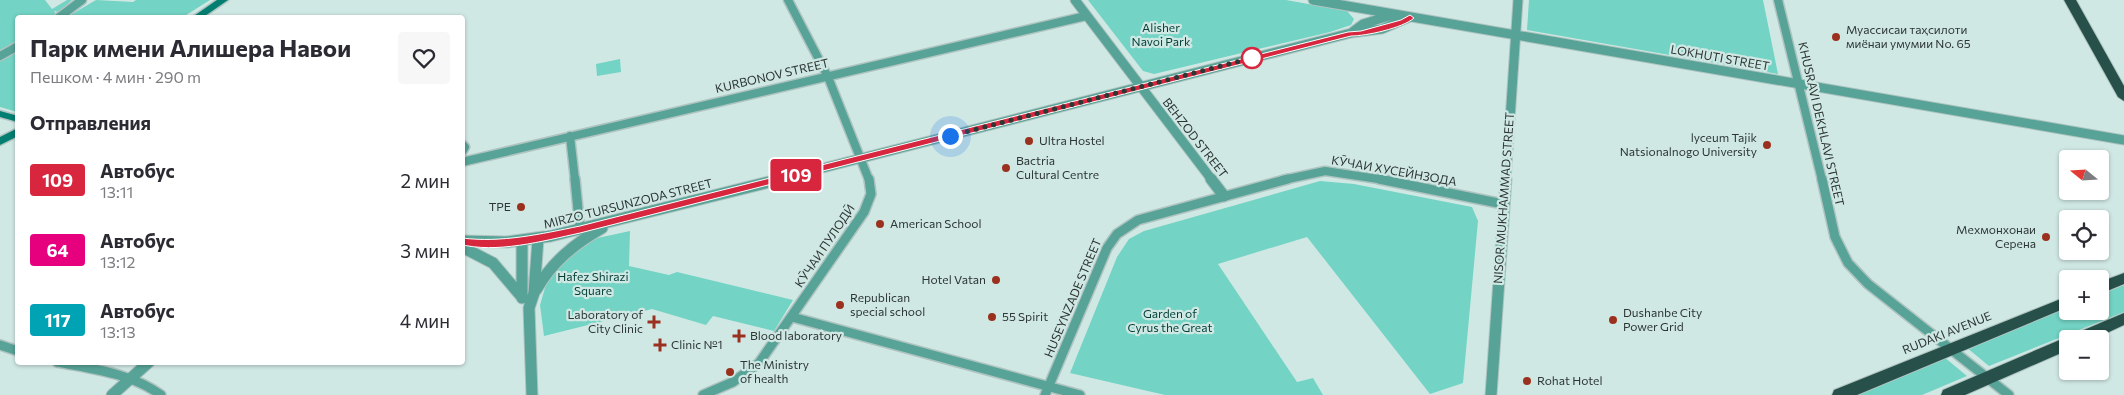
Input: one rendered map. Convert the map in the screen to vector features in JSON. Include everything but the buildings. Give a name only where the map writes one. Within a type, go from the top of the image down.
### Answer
[{"type":"highway","points":[[2070,0],[2124,97]]},
{"type":"highway","points":[[2078,0],[2124,77]]},
{"type":"highway","points":[[2109,284],[2124,278]]},
{"type":"highway","name":"RUDAKI AVENUE","points":[[1840,395],[2059,305]]},
{"type":"highway","points":[[2099,330],[2124,319]]},
{"type":"highway","points":[[1948,395],[2059,347]]},
{"type":"main road","points":[[200,15],[223,0]]},
{"type":"main road","points":[[0,114],[15,118]]},
{"type":"main road","points":[[0,142],[15,133]]},
{"type":"street","points":[[62,15],[82,0]]},
{"type":"street","name":"КӮЧАИ ПУЛОДӢ","points":[[703,395],[730,386],[744,377],[759,363],[792,318],[870,201],[871,186],[828,76],[788,0]]},
{"type":"street","name":"BEHZOD STREET","points":[[1075,0],[1224,196]]},
{"type":"street","name":"LOKHUTI STREET","points":[[1312,0],[2124,140]]},
{"type":"street","name":"NISOR MUKHAMMAD STREET","points":[[1489,393],[1518,0]]},
{"type":"street","name":"KHUSRAVI DEKHLAVI STREET","points":[[1778,0],[1800,84],[1834,232],[1841,252],[1862,279],[2009,395]]},
{"type":"street","points":[[1349,6],[1359,14],[1361,20],[1359,26]]},
{"type":"street","name":"MIRZO TURSUNZODA STREET","points":[[1351,33],[1353,28],[1393,14]]},
{"type":"street","name":"KURBONOV STREET","points":[[465,161],[1086,16]]},
{"type":"street","name":"MIRZO TURSUNZODA STREET","points":[[465,241],[522,242],[580,230],[1351,33],[1361,34],[1404,22],[1410,18]]},
{"type":"street","points":[[0,56],[15,48]]},
{"type":"street","points":[[570,136],[580,230]]},
{"type":"street","name":"КӮЧАИ ХУСЕЙНЗОДА","points":[[1224,196],[1303,174],[1329,171],[1370,177],[1503,204]]},
{"type":"street","name":"HUSEYNZADE STREET","points":[[1047,391],[1105,252],[1116,234],[1128,225],[1144,218],[1224,196]]},
{"type":"street","points":[[532,395],[529,308],[534,294],[550,266],[561,255],[578,241],[615,221]]},
{"type":"street","points":[[534,294],[538,239]]},
{"type":"street","points":[[521,296],[522,242]]},
{"type":"street","points":[[465,249],[493,263],[529,308]]},
{"type":"street","points":[[792,318],[1047,391],[1080,395]]},
{"type":"street","points":[[0,345],[15,350]]},
{"type":"street","points":[[70,365],[146,384],[161,395]]},
{"type":"street","points":[[112,395],[146,365]]},
{"type":"green space","points":[[0,0],[45,0],[52,9],[67,0],[72,0],[59,12],[54,11],[56,14],[54,15],[15,15],[15,44],[0,53]]},
{"type":"green space","points":[[96,0],[133,2],[136,0],[210,0],[186,15],[70,15]]},
{"type":"green space","name":"Alisher Navoi Park","points":[[1088,0],[1286,0],[1347,11],[1354,19],[1351,25],[1330,32],[1154,74],[1143,71]]},
{"type":"green space","points":[[1529,0],[1763,0],[1778,74],[1527,30]]},
{"type":"green space","points":[[15,48],[15,111],[0,107],[0,57]]},
{"type":"green space","points":[[620,59],[621,72],[597,76],[596,64]]},
{"type":"green space","name":"Garden of Cyrus the Great","points":[[1320,181],[1354,184],[1472,207],[1478,221],[1463,383],[1430,394],[1307,237],[1218,264],[1297,382],[1313,378],[1323,395],[1165,395],[1070,373],[1117,257],[1129,239],[1144,231]]},
{"type":"green space","name":"Hafez Shirazi Square","points":[[630,231],[629,266],[669,275],[677,272],[793,300],[774,331],[713,316],[706,325],[652,309],[544,336],[540,305],[547,281],[569,254],[593,239]]},
{"type":"green space","points":[[2124,285],[2124,312],[2109,318],[2109,291]]},
{"type":"green space","points":[[2059,310],[2059,320],[2104,320],[2079,330],[2059,330],[2059,338],[1989,366],[1966,347]]},
{"type":"green space","points":[[1944,357],[1967,376],[1922,395],[1853,395]]},
{"type":"bus line","name":"109","points":[[465,241],[522,242],[580,230],[1351,33],[1361,34],[1404,22],[1410,18]]},
{"type":"place","name":"Муассисаи таҳсилоти миёнаи умумии No. 65","points":[[1836,37]]},
{"type":"place","name":"Ultra Hostel","points":[[1029,141]]},
{"type":"place","name":"lyceum Tajik Natsionalnogo University","points":[[1767,145]]},
{"type":"place","name":"Bactria Cultural Centre","points":[[1006,168]]},
{"type":"place","name":"TPE","points":[[521,207]]},
{"type":"place","name":"American School","points":[[880,224]]},
{"type":"place","name":"Мехмонхонаи Серена","points":[[2046,237]]},
{"type":"place","name":"Hotel Vatan","points":[[996,280]]},
{"type":"place","name":"Republican special school","points":[[840,305]]},
{"type":"place","name":"55 Spirit","points":[[992,317]]},
{"type":"place","name":"Dushanbe City Power Grid","points":[[1613,320]]},
{"type":"place","name":"Laboratory of City Clinic","points":[[654,322]]},
{"type":"place","name":"Blood laboratory","points":[[739,336]]},
{"type":"place","name":"Clinic №1","points":[[660,345]]},
{"type":"place","name":"The Ministry of health","points":[[730,372]]},
{"type":"place","name":"Rohat Hotel","points":[[1527,381]]},
{"type":"route","points":[[950,136],[1252,58]]}]
